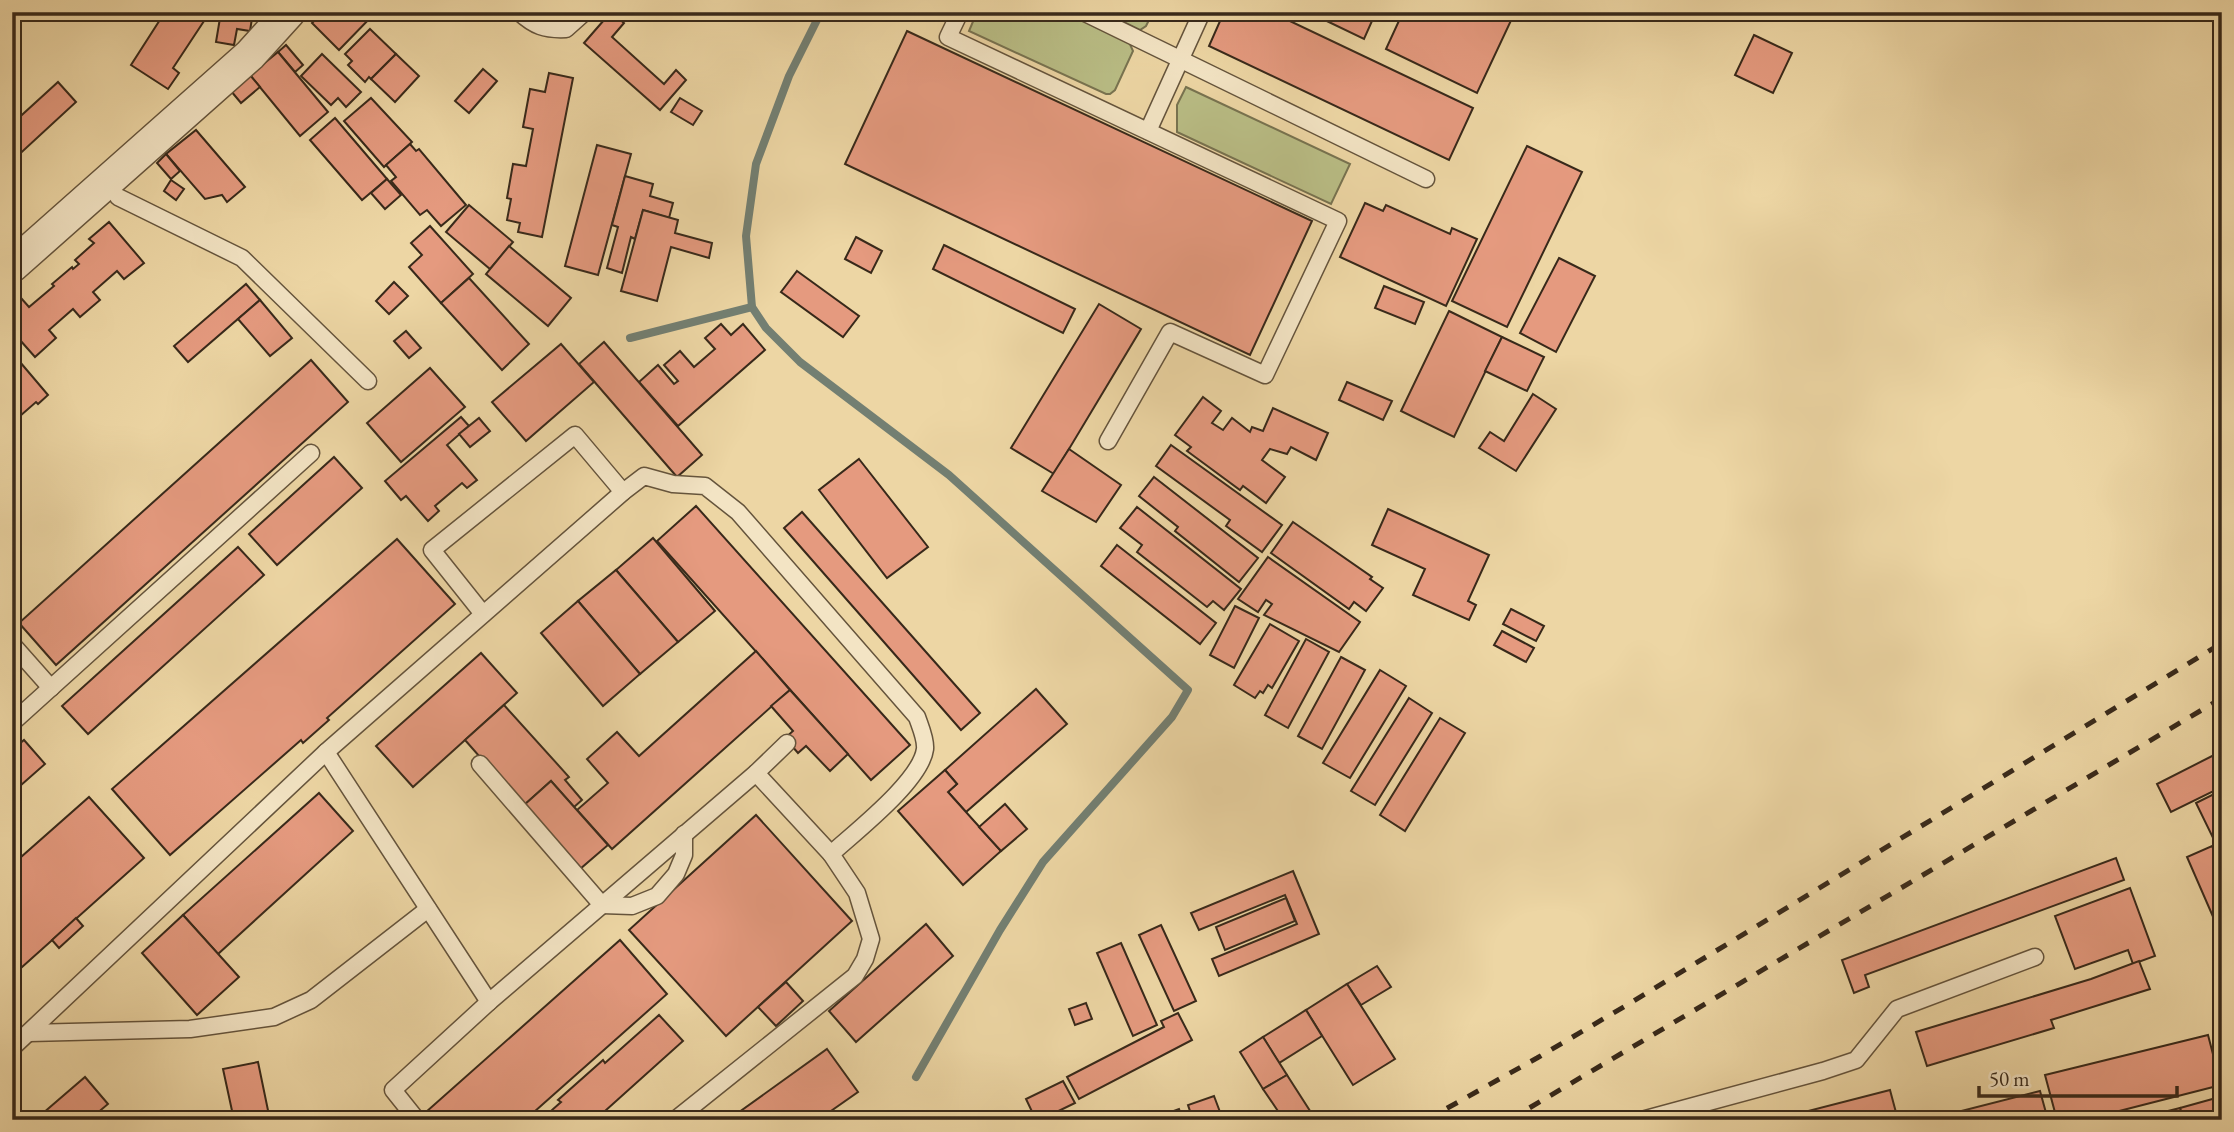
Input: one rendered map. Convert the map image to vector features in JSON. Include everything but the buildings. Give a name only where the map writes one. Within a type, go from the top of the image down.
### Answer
[{"type":"street","points":[[12,266],[109,193],[250,55],[289,12]]},
{"type":"lane","points":[[519,12],[533,25],[548,30],[566,29],[584,12]]},
{"type":"lane","points":[[960,12],[948,37],[1338,221],[1265,375],[1170,332],[1108,441]]},
{"type":"lane","points":[[1083,12],[1426,179]]},
{"type":"lane","points":[[1148,131],[1202,12]]},
{"type":"lane","points":[[109,193],[242,258],[368,381]]},
{"type":"lane","points":[[483,614],[432,550],[575,435],[623,492]]},
{"type":"lane","points":[[12,723],[311,453]]},
{"type":"lane","points":[[12,1048],[326,752],[644,476],[673,484],[705,486],[738,512],[917,717],[925,748],[918,766],[896,795],[831,854]]},
{"type":"lane","points":[[12,644],[51,688]]},
{"type":"lane","points":[[417,1120],[393,1090],[489,1002],[756,773],[787,743]]},
{"type":"lane","points":[[326,752],[489,1002]]},
{"type":"lane","points":[[480,764],[602,905],[632,906],[657,896],[676,874],[684,855],[684,834]]},
{"type":"lane","points":[[675,1120],[855,976],[872,939],[858,893],[831,854],[756,773]]},
{"type":"lane","points":[[30,1033],[190,1029],[274,1017],[311,1000],[428,909]]},
{"type":"lane","points":[[1642,1120],[1823,1072],[1856,1060],[1897,1009],[2035,957]]},
{"type":"green space","points":[[977,12],[1065,12],[1129,42],[1133,51],[1115,90],[1106,94],[969,31]]},
{"type":"green space","points":[[1103,12],[1153,12],[1146,26],[1140,30]]},
{"type":"green space","points":[[1186,87],[1350,164],[1331,204],[1177,132],[1177,105]]},
{"type":"waterway","points":[[821,12],[789,76],[756,164],[746,236],[752,307],[766,328],[800,362],[949,475],[1188,690],[1172,717],[1043,862],[1000,930],[916,1077]]},
{"type":"waterway","points":[[630,338],[752,307]]},
{"type":"railway","points":[[1426,1120],[1632,1002],[2222,643]]},
{"type":"railway","points":[[1509,1120],[2222,698]]}]
